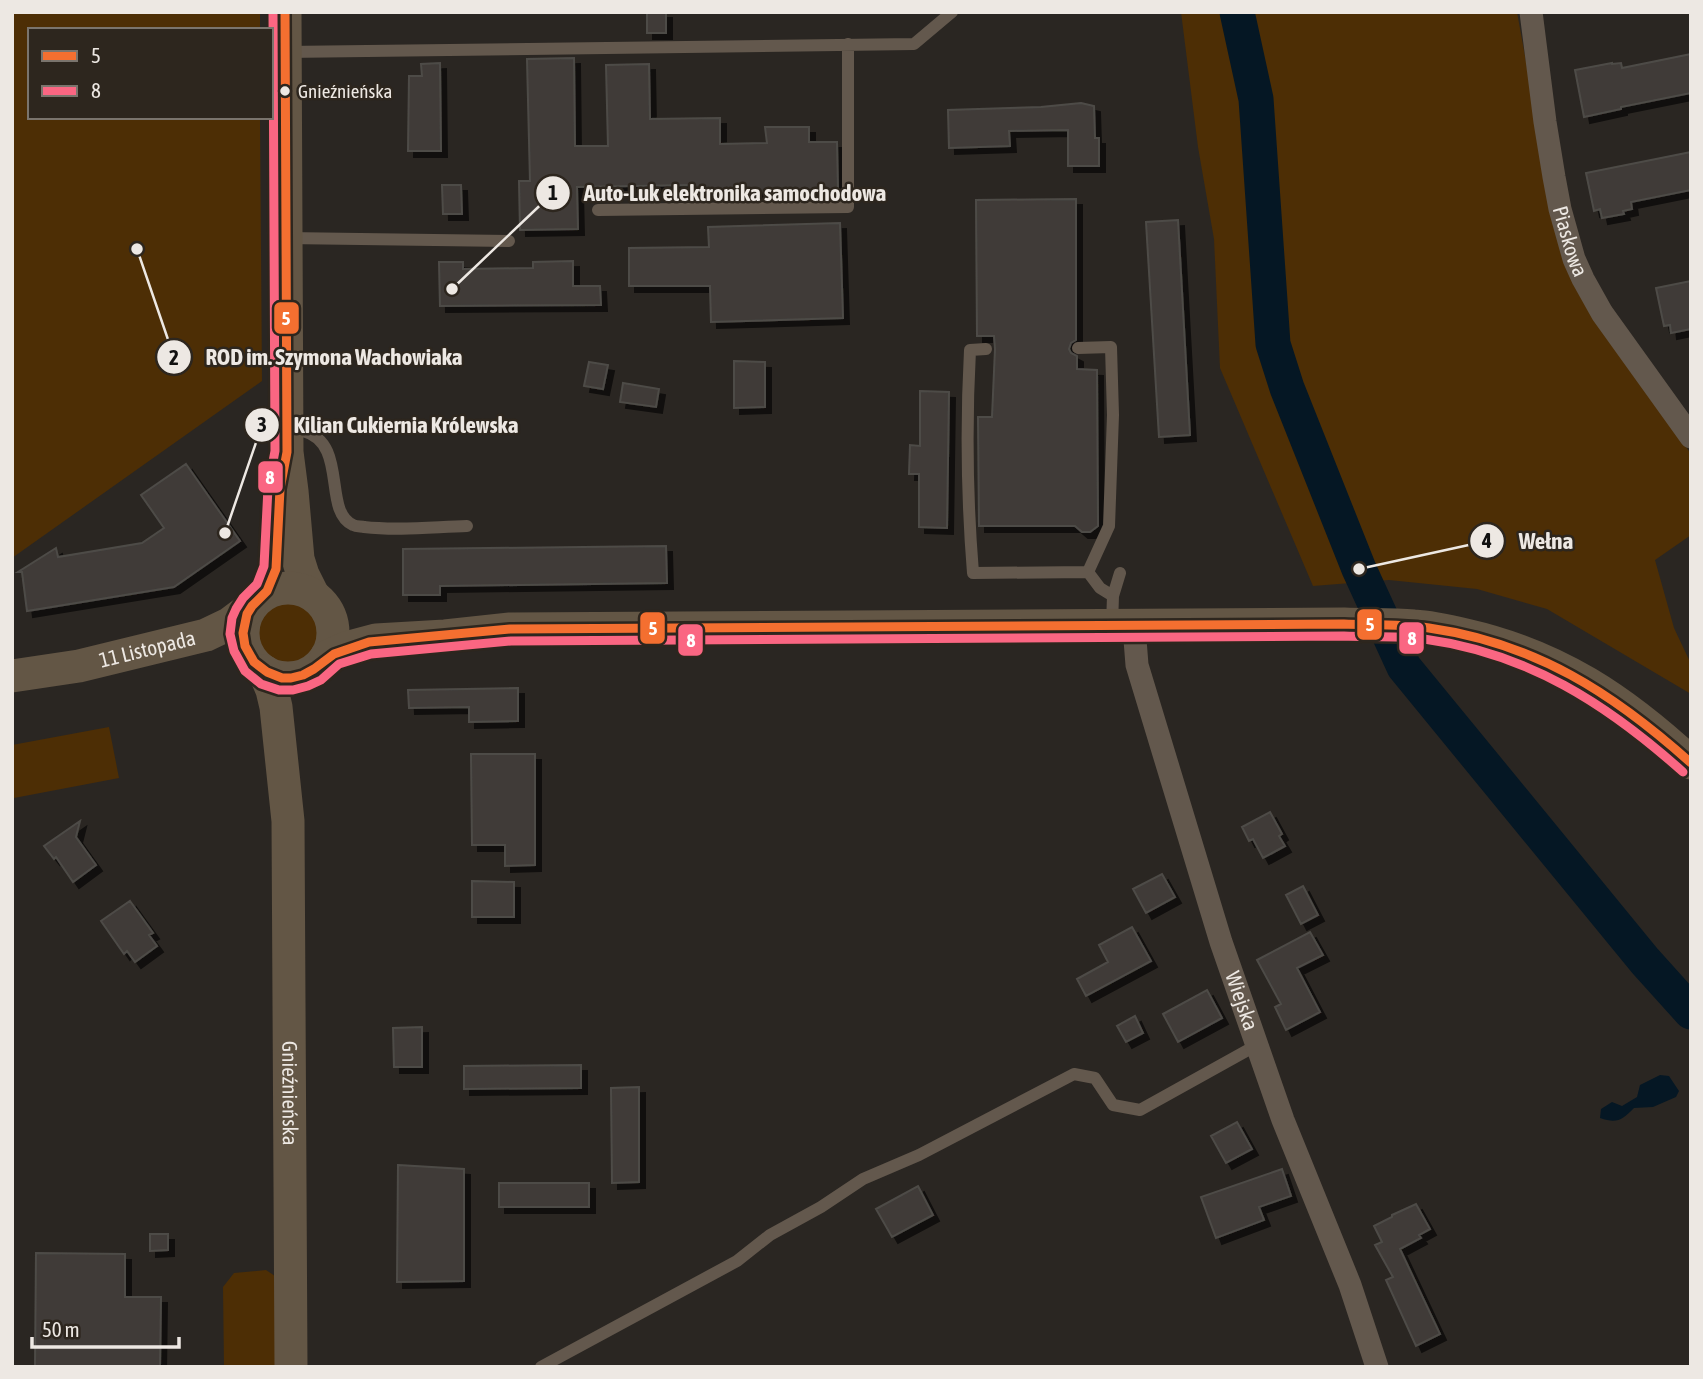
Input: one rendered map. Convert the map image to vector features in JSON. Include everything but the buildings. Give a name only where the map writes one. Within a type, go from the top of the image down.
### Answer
[{"type":"main road","points":[[285,12],[287,440],[298,559],[303,575],[332,622],[333,634],[331,646],[316,666]]},
{"type":"main road","points":[[287,440],[280,493],[275,573],[244,620],[242,632],[244,643],[256,663],[274,676],[296,677],[346,648],[376,640],[510,629],[1119,616],[1414,626],[1495,642],[1565,669],[1646,723],[1691,764]]},
{"type":"main road","points":[[257,601],[277,589],[289,587],[302,589],[346,619],[443,622],[510,629]]},
{"type":"main road","name":"11 Listopada","points":[[12,676],[79,666],[206,635],[229,624],[257,601]]},
{"type":"main road","name":"11 Listopada","points":[[79,666],[128,664],[209,654],[256,663]]},
{"type":"main road","name":"Gnieźnieńska","points":[[256,663],[272,690],[276,707],[288,821],[291,1367]]},
{"type":"main road","name":"Gnieźnieńska","points":[[288,821],[300,692],[316,666]]},
{"type":"street","name":"Piaskowa","points":[[1531,12],[1554,177],[1574,259],[1602,313],[1691,437]]},
{"type":"street","name":"Wiejska","points":[[1119,616],[1137,665],[1217,930],[1283,1120],[1350,1285],[1377,1367]]},
{"type":"lane","points":[[285,52],[914,44],[952,12]]},
{"type":"lane","points":[[598,210],[848,207],[848,44]]},
{"type":"lane","points":[[286,238],[509,241]]},
{"type":"lane","points":[[1078,348],[1111,347],[1113,415],[1108,526],[1088,572]]},
{"type":"lane","points":[[986,349],[970,350],[969,527],[973,573],[1088,572]]},
{"type":"lane","points":[[287,440],[303,430],[323,443],[330,458],[338,505],[342,515],[353,525],[376,528],[467,526]]},
{"type":"lane","points":[[1088,572],[1119,616]]},
{"type":"lane","points":[[1119,573],[1119,616]]},
{"type":"lane","points":[[541,1367],[737,1261],[770,1235],[863,1179],[919,1155],[1074,1074],[1095,1078],[1113,1105],[1140,1110],[1257,1045]]},
{"type":"shaded area","points":[[12,12],[260,12],[260,28],[28,28],[28,119],[260,119],[262,381],[12,558]]},
{"type":"shaded area","points":[[1181,12],[1517,12],[1560,250],[1589,311],[1691,454],[1691,535],[1655,560],[1674,628],[1691,664],[1691,694],[1547,609],[1477,589],[1389,580],[1313,586],[1220,368],[1214,239],[1198,147]]},
{"type":"shaded area","points":[[287,600],[300,602],[310,610],[318,620],[318,646],[310,656],[300,664],[287,666],[274,664],[264,656],[256,646],[254,633],[256,620],[264,610],[274,602]]},
{"type":"shaded area","points":[[109,727],[119,778],[14,798],[12,745]]},
{"type":"shaded area","points":[[266,1270],[278,1278],[277,1367],[224,1367],[223,1287],[234,1273]]},
{"type":"water","points":[[1660,1075],[1669,1076],[1679,1091],[1676,1097],[1653,1107],[1634,1108],[1619,1120],[1600,1118],[1601,1109],[1612,1102],[1622,1106],[1637,1097],[1640,1085]]},
{"type":"waterway","points":[[1237,12],[1256,99],[1273,344],[1287,388],[1359,569],[1404,667],[1645,961],[1691,1012]]},
{"type":"transit line","name":"8","points":[[273,12],[275,451],[268,488],[264,566],[257,584],[236,609],[230,634],[234,651],[245,671],[261,684],[279,690],[293,690],[321,680],[339,664],[371,654],[511,641],[1404,637],[1462,646],[1532,669],[1564,685],[1625,724],[1683,772]]},
{"type":"transit line","name":"5","points":[[285,12],[287,452],[280,489],[276,569],[267,591],[247,614],[243,633],[245,646],[254,662],[267,672],[282,678],[303,675],[334,654],[369,642],[510,629],[1344,624],[1408,626],[1467,635],[1538,659],[1602,693],[1691,763]]},
{"type":"place","name":"Gnieźnieńska","points":[[285,91]]},
{"type":"place","name":"ROD im. Szymona Wachowiaka","points":[[137,249]]},
{"type":"place","name":"Auto-Luk elektronika samochodowa","points":[[452,289]]},
{"type":"place","name":"Kilian Cukiernia Królewska","points":[[225,533]]},
{"type":"place","name":"Wełna","points":[[1359,569]]}]
